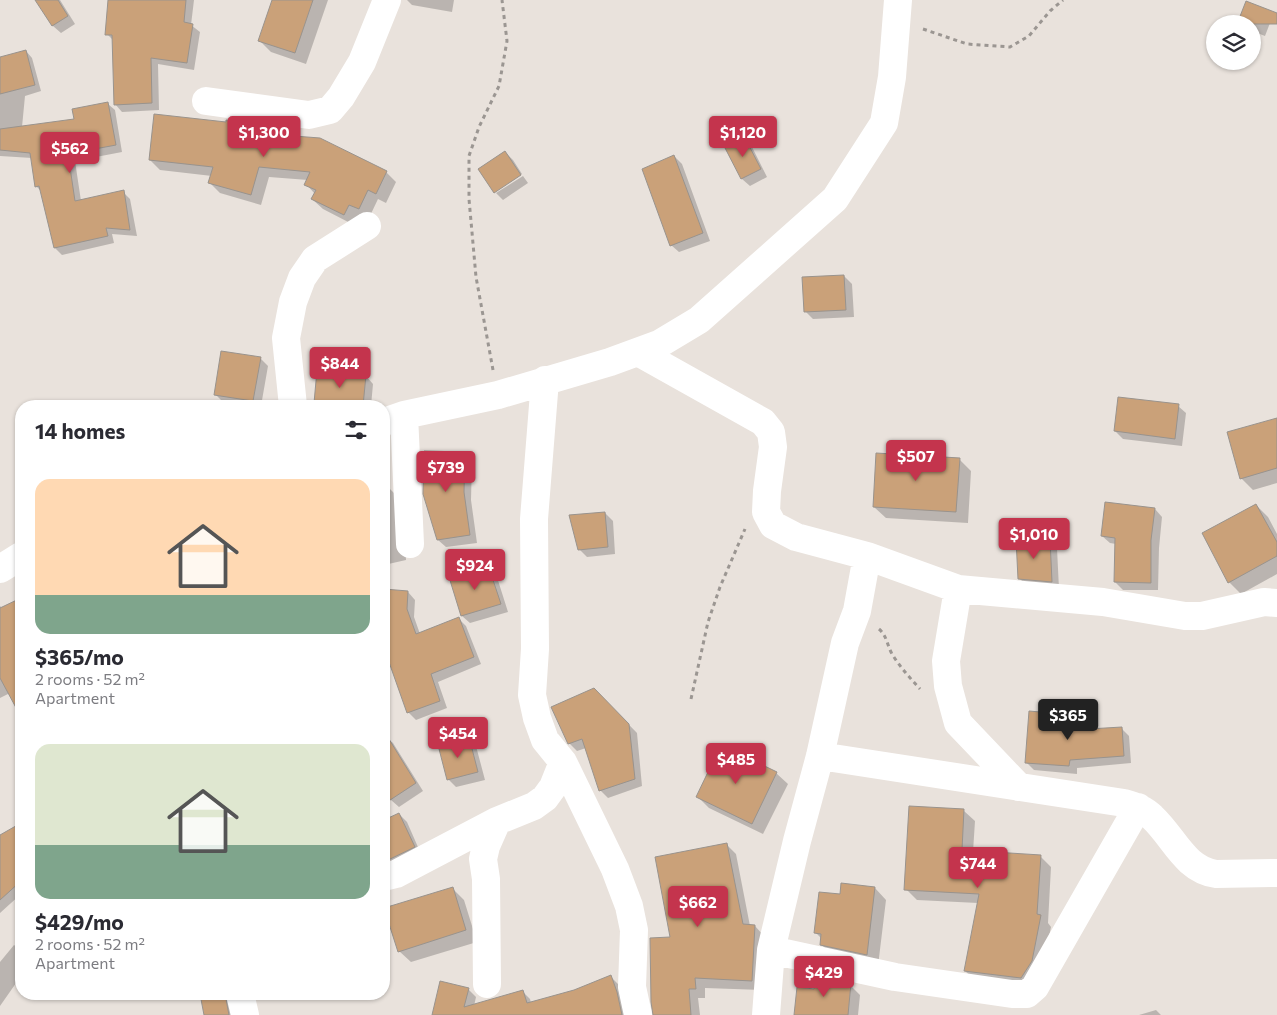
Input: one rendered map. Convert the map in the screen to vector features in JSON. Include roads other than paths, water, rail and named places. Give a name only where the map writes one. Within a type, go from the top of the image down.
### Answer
[{"type":"street","points":[[206,101],[309,115],[330,110],[362,62],[388,0]]},
{"type":"street","points":[[410,544],[394,419],[498,395],[638,352],[659,344],[699,320],[834,199],[884,123],[892,77],[897,10]]},
{"type":"street","points":[[292,400],[286,338],[293,302],[302,278],[315,259],[367,226]]},
{"type":"street","points":[[638,352],[763,422],[771,432],[773,447],[766,512],[772,525],[796,537],[866,556],[958,588],[1103,602],[1185,616],[1202,616],[1264,602],[1277,603]]},
{"type":"street","points":[[545,380],[534,519],[535,649],[532,694],[537,718],[546,740],[563,762],[615,869],[629,906],[634,930],[632,987],[638,1015]]},
{"type":"street","points":[[766,1015],[771,950],[820,756],[845,643],[858,611],[866,556]]},
{"type":"street","points":[[0,569],[15,560]]},
{"type":"street","points":[[958,588],[946,662],[948,686],[958,723],[1019,787]]},
{"type":"street","points":[[820,756],[1124,803],[1138,807],[1152,817],[1186,858],[1206,873],[1277,873]]},
{"type":"street","points":[[390,876],[419,863],[497,821],[534,806],[545,798],[553,787],[563,762]]},
{"type":"street","points":[[771,950],[895,977],[1012,994],[1027,994],[1035,987],[1138,807]]},
{"type":"street","points":[[488,984],[486,879],[483,859],[486,846],[497,821]]},
{"type":"street","points":[[241,1000],[245,1015]]}]
